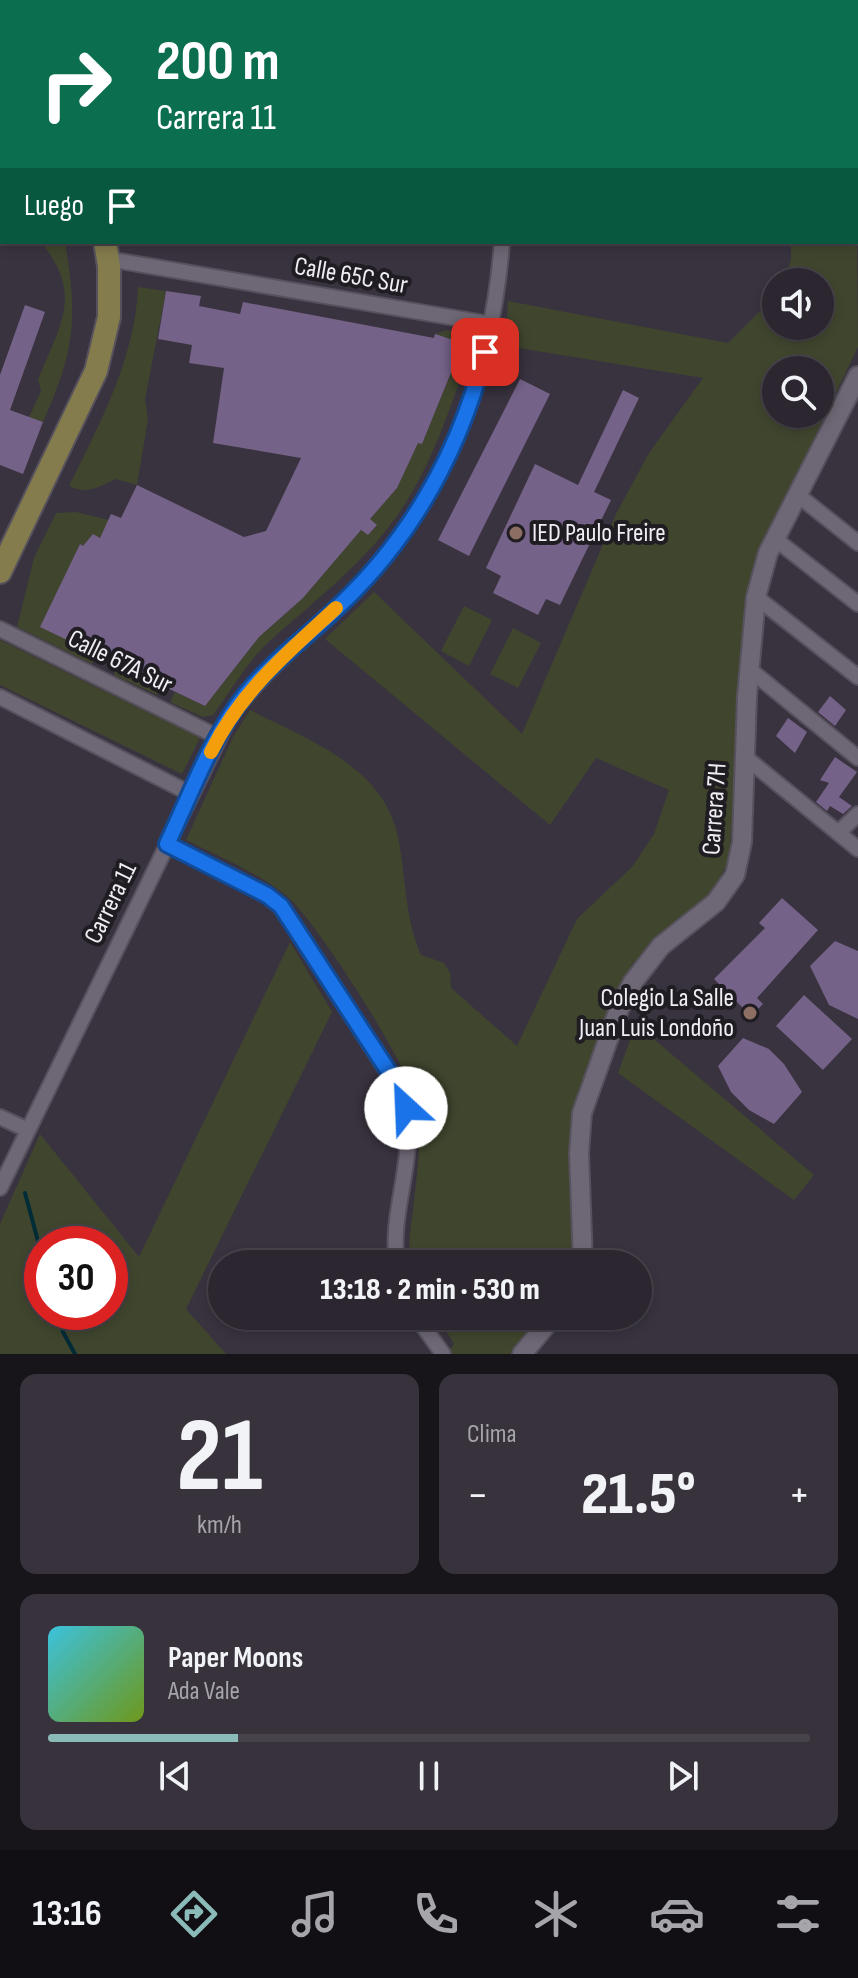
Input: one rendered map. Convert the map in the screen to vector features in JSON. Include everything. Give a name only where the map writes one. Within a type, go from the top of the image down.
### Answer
[{"type":"main road","points":[[0,572],[96,371],[109,317],[106,250]]},
{"type":"street","name":"Carrera 11","points":[[0,1188],[218,737],[262,676],[356,589],[420,511],[463,423],[491,324],[502,244]]},
{"type":"street","name":"Calle 65C Sur","points":[[106,250],[491,324]]},
{"type":"street","name":"Carrera 7H","points":[[582,1250],[579,1153],[582,1113],[619,1009],[633,982],[661,946],[716,902],[735,875],[742,842],[749,669],[756,597],[775,539],[858,376]]},
{"type":"street","points":[[799,496],[857,540]]},
{"type":"street","points":[[775,539],[858,604]]},
{"type":"street","points":[[756,597],[858,677]]},
{"type":"street","name":"Calle 67A Sur","points":[[0,629],[218,737]]},
{"type":"street","points":[[749,669],[856,753]]},
{"type":"street","points":[[0,697],[191,794]]},
{"type":"street","points":[[745,757],[858,849]]},
{"type":"street","points":[[838,833],[858,814]]},
{"type":"street","points":[[167,844],[267,895],[281,906],[399,1090],[406,1108],[408,1146],[397,1207],[395,1250]]},
{"type":"street","points":[[0,1117],[28,1130]]},
{"type":"street","points":[[426,1330],[443,1354]]},
{"type":"street","points":[[522,1354],[542,1330]]},
{"type":"green space","points":[[42,244],[65,244],[72,292],[71,334],[62,375],[43,422],[29,417],[41,391],[38,380],[64,310],[62,278]]},
{"type":"green space","points":[[791,244],[857,244],[858,347],[834,397],[834,356],[762,356],[762,428],[819,428],[765,540],[728,862],[710,897],[633,963],[612,997],[570,1128],[573,1250],[410,1250],[419,1133],[417,1107],[399,1062],[340,964],[287,896],[251,872],[186,840],[233,737],[250,710],[320,746],[362,775],[379,794],[392,816],[399,842],[409,913],[421,955],[444,963],[450,973],[451,988],[517,1046],[577,919],[632,867],[654,834],[669,790],[596,758],[550,825],[325,639],[374,592],[522,734],[616,514],[649,453],[703,378],[506,346],[508,301],[728,343],[762,309],[762,340],[834,340],[834,268],[788,268]]},
{"type":"green space","points":[[138,287],[166,291],[145,399],[148,419],[137,485],[116,479],[93,489],[76,489],[69,486],[104,414],[123,365]]},
{"type":"green space","points":[[447,330],[464,334],[471,341],[471,351],[422,475],[386,531],[356,564],[264,646],[213,715],[203,717],[170,702],[175,692],[205,706],[259,637],[303,598],[361,530],[368,535],[377,526],[370,519],[397,488],[418,443],[422,444],[463,343],[435,334]]},
{"type":"green space","points":[[76,512],[109,520],[100,538],[93,535],[83,546],[80,544],[41,626],[162,685],[157,695],[114,675],[116,669],[95,659],[92,664],[17,627],[34,558],[56,513]]},
{"type":"green space","points":[[464,606],[492,620],[469,666],[441,651]]},
{"type":"green space","points":[[513,628],[541,643],[518,688],[490,674]]},
{"type":"green space","points":[[0,640],[200,738],[182,774],[0,685]]},
{"type":"green space","points":[[290,942],[332,1012],[215,1250],[208,1250],[208,1264],[186,1309],[226,1354],[0,1354],[0,1224],[40,1134],[114,1226],[24,1226],[24,1330],[128,1330],[128,1243],[139,1257]]},
{"type":"green space","points":[[636,1024],[814,1175],[794,1200],[618,1073]]},
{"type":"green space","points":[[446,1330],[530,1330],[510,1354],[447,1354],[454,1344]]},
{"type":"building","points":[[166,291],[201,296],[199,306],[240,314],[243,302],[434,338],[435,334],[463,343],[422,444],[418,443],[397,488],[370,519],[377,525],[368,535],[361,530],[303,598],[259,637],[205,706],[40,627],[80,544],[83,546],[93,534],[100,538],[111,514],[121,518],[137,485],[244,537],[266,531],[301,458],[213,443],[224,368],[189,363],[192,345],[158,339]]},
{"type":"building","points":[[25,305],[45,312],[10,410],[43,422],[23,474],[0,465],[0,375]]},
{"type":"building","points":[[520,379],[550,394],[469,556],[438,540]]},
{"type":"building","points":[[623,390],[639,398],[594,492],[611,500],[560,605],[546,599],[538,615],[493,593],[501,576],[486,568],[535,464],[578,485]]},
{"type":"building","points":[[830,696],[846,710],[835,726],[818,712]]},
{"type":"building","points":[[788,718],[807,732],[795,753],[776,736]]},
{"type":"building","points":[[835,757],[857,772],[839,797],[852,806],[843,814],[830,806],[827,811],[816,802],[829,783],[820,780]]},
{"type":"building","points":[[782,898],[818,930],[757,998],[763,1004],[751,1016],[714,979],[765,928],[759,923]]},
{"type":"building","points":[[835,941],[858,951],[858,1019],[829,1005],[810,966]]},
{"type":"building","points":[[804,995],[852,1039],[823,1070],[776,1026]]},
{"type":"building","points":[[743,1038],[769,1049],[784,1064],[802,1092],[774,1124],[749,1110],[731,1092],[718,1066]]},
{"type":"waterway","points":[[25,1193],[34,1226]]},
{"type":"waterway","points":[[62,1330],[75,1354]]},
{"type":"slow traffic","points":[[211,752],[229,718],[274,662],[336,608]]},
{"type":"place","name":"IED Paulo Freire","points":[[516,533]]},
{"type":"place","name":"Colegio La Salle Juan Luis Londoño","points":[[750,1013]]},
{"type":"route","points":[[406,1108],[389,1072],[281,906],[267,895],[167,844],[218,737],[245,696],[274,662],[356,589],[420,511],[444,468],[463,423],[485,352]]}]
